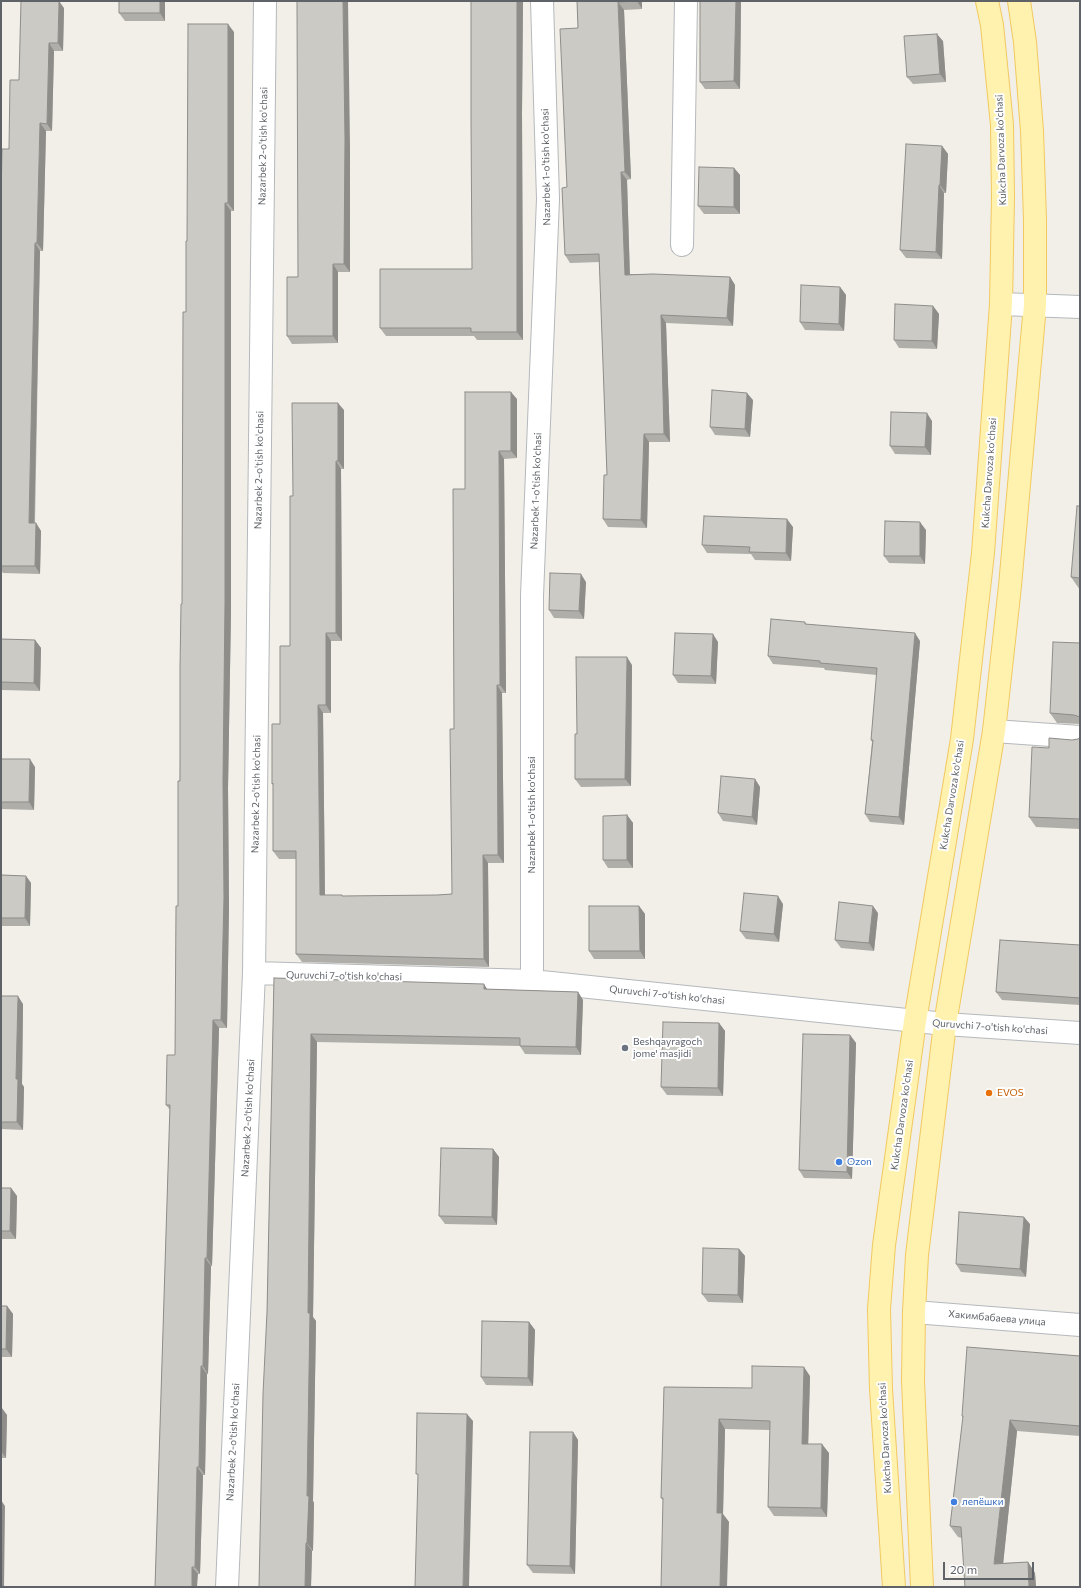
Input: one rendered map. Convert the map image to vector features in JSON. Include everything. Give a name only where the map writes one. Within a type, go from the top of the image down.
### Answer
[{"type":"main road","name":"Kukcha Darvoza ko'chasi","points":[[894,1587],[881,1389],[879,1310],[884,1245],[915,1021],[962,739],[983,553],[1001,304],[1003,198],[1002,126],[992,25],[987,1]]},
{"type":"main road","points":[[922,1587],[913,1381],[917,1255],[945,1024],[994,731],[1010,586],[1035,305],[1035,220],[1032,131],[1025,42],[1019,1]]},
{"type":"street","name":"Nazarbek 2-o'tish ko'chasi","points":[[227,1587],[254,973],[265,1]]},
{"type":"street","name":"Nazarbek 1-o'tish ko'chasi","points":[[532,981],[532,596],[548,199],[542,1]]},
{"type":"street","points":[[682,245],[686,1]]},
{"type":"street","points":[[1001,304],[1080,307]]},
{"type":"street","points":[[994,731],[1080,737]]},
{"type":"street","name":"Quruvchi 7-o'tish ko'chasi","points":[[254,973],[532,981],[945,1024],[1080,1033]]},
{"type":"street","name":"Хакимбабаева улица","points":[[914,1312],[1080,1325]]},
{"type":"building","points":[[21,1],[59,1],[58,43],[49,43],[47,124],[40,123],[37,243],[35,243],[29,523],[36,523],[35,566],[1,566],[2,149],[9,149],[10,80],[19,80]]},
{"type":"building","points":[[119,1],[160,1],[160,13],[119,13]]},
{"type":"building","points":[[297,1],[343,1],[345,139],[344,264],[333,264],[333,336],[287,336],[287,277],[298,277]]},
{"type":"building","points":[[471,1],[517,1],[517,332],[471,332],[471,328],[380,328],[380,269],[472,269]]},
{"type":"building","points":[[577,1],[637,1],[618,2],[625,172],[621,172],[625,275],[653,274],[730,277],[727,318],[661,315],[664,434],[644,434],[641,520],[603,519],[604,475],[607,475],[599,254],[565,255],[562,188],[567,187],[560,29],[578,28]]},
{"type":"building","points":[[700,1],[736,1],[734,81],[700,82]]},
{"type":"building","points":[[188,24],[228,24],[228,203],[225,203],[224,898],[221,1020],[213,1020],[207,1258],[205,1258],[203,1366],[201,1366],[195,1567],[192,1567],[192,1587],[155,1587],[170,1105],[166,1105],[167,1055],[175,1055],[176,906],[178,906],[178,781],[180,781],[180,668],[182,604],[183,312],[186,312],[187,241]]},
{"type":"building","points":[[937,34],[940,74],[907,77],[904,36]]},
{"type":"building","points":[[906,144],[942,146],[936,252],[900,250]]},
{"type":"building","points":[[699,167],[734,168],[734,207],[698,206]]},
{"type":"building","points":[[801,285],[840,287],[839,324],[800,322]]},
{"type":"building","points":[[895,304],[933,306],[932,341],[894,340]]},
{"type":"building","points":[[712,390],[747,393],[745,429],[710,427]]},
{"type":"building","points":[[465,392],[511,392],[511,451],[499,451],[500,685],[497,685],[498,855],[483,855],[484,959],[296,954],[296,851],[273,851],[273,783],[272,784],[272,724],[280,724],[280,646],[290,646],[290,496],[293,496],[292,403],[338,403],[338,461],[336,461],[336,633],[326,633],[326,705],[318,705],[320,895],[437,895],[452,894],[450,729],[454,729],[453,489],[465,489]]},
{"type":"building","points":[[891,412],[927,413],[925,447],[890,446]]},
{"type":"building","points":[[1077,506],[1080,506],[1080,578],[1071,577]]},
{"type":"building","points":[[704,516],[787,519],[786,553],[749,552],[750,547],[702,545]]},
{"type":"building","points":[[885,521],[920,522],[920,556],[884,556]]},
{"type":"building","points":[[550,573],[581,574],[579,611],[549,610]]},
{"type":"building","points":[[771,619],[805,622],[805,624],[915,633],[899,817],[865,814],[873,740],[871,740],[877,668],[820,663],[820,661],[768,656]]},
{"type":"building","points":[[675,633],[713,634],[711,676],[673,675]]},
{"type":"building","points":[[1,639],[35,640],[34,683],[1,682]]},
{"type":"building","points":[[1053,642],[1080,643],[1080,717],[1050,713]]},
{"type":"building","points":[[576,657],[627,657],[625,779],[575,779],[575,734],[577,734]]},
{"type":"building","points":[[1080,737],[1080,819],[1029,817],[1032,747],[1049,748],[1049,738],[1072,740]]},
{"type":"building","points":[[1,759],[30,759],[29,802],[1,802]]},
{"type":"building","points":[[721,776],[755,779],[752,817],[718,813]]},
{"type":"building","points":[[627,815],[627,860],[603,860],[603,816]]},
{"type":"building","points":[[1,875],[26,876],[25,918],[1,918]]},
{"type":"building","points":[[744,893],[778,896],[774,934],[740,931]]},
{"type":"building","points":[[839,902],[873,906],[869,943],[835,940]]},
{"type":"building","points":[[589,906],[639,906],[640,951],[589,951]]},
{"type":"building","points":[[1000,940],[1080,945],[1080,998],[996,992]]},
{"type":"building","points":[[274,978],[484,984],[484,989],[578,992],[576,1047],[520,1046],[520,1038],[311,1034],[308,1313],[310,1313],[307,1496],[309,1496],[305,1587],[259,1587],[263,1394],[267,1312]]},
{"type":"building","points":[[1,996],[18,996],[16,1079],[18,1079],[17,1122],[1,1122]]},
{"type":"building","points":[[663,1022],[719,1023],[718,1088],[661,1087]]},
{"type":"building","points":[[803,1034],[850,1035],[847,1172],[799,1170]]},
{"type":"building","points":[[441,1148],[493,1149],[492,1217],[439,1216]]},
{"type":"building","points":[[1,1188],[11,1188],[10,1231],[1,1231]]},
{"type":"building","points":[[959,1212],[1024,1217],[1020,1269],[956,1264]]},
{"type":"building","points":[[703,1248],[739,1249],[738,1295],[702,1294]]},
{"type":"building","points":[[1,1306],[7,1306],[6,1349],[1,1349]]},
{"type":"building","points":[[482,1321],[529,1322],[528,1378],[481,1377]]},
{"type":"building","points":[[967,1347],[1080,1356],[1080,1426],[1010,1420],[994,1564],[1028,1562],[1029,1587],[965,1587],[961,1527],[950,1526],[963,1416]]},
{"type":"building","points":[[752,1366],[804,1367],[802,1444],[822,1444],[821,1508],[768,1507],[770,1421],[719,1419],[717,1513],[722,1513],[720,1587],[661,1587],[663,1498],[661,1498],[664,1387],[752,1388]]},
{"type":"building","points":[[417,1413],[467,1414],[463,1587],[415,1587],[418,1474],[416,1474]]},
{"type":"building","points":[[530,1432],[573,1432],[570,1566],[527,1565]]},
{"type":"place","name":"Beshqayragoch jome' masjidi","points":[[625,1048]]},
{"type":"place","name":"EVOS","points":[[989,1093]]},
{"type":"place","name":"Ozon","points":[[839,1162]]},
{"type":"place","name":"лепёшки","points":[[954,1502]]}]
